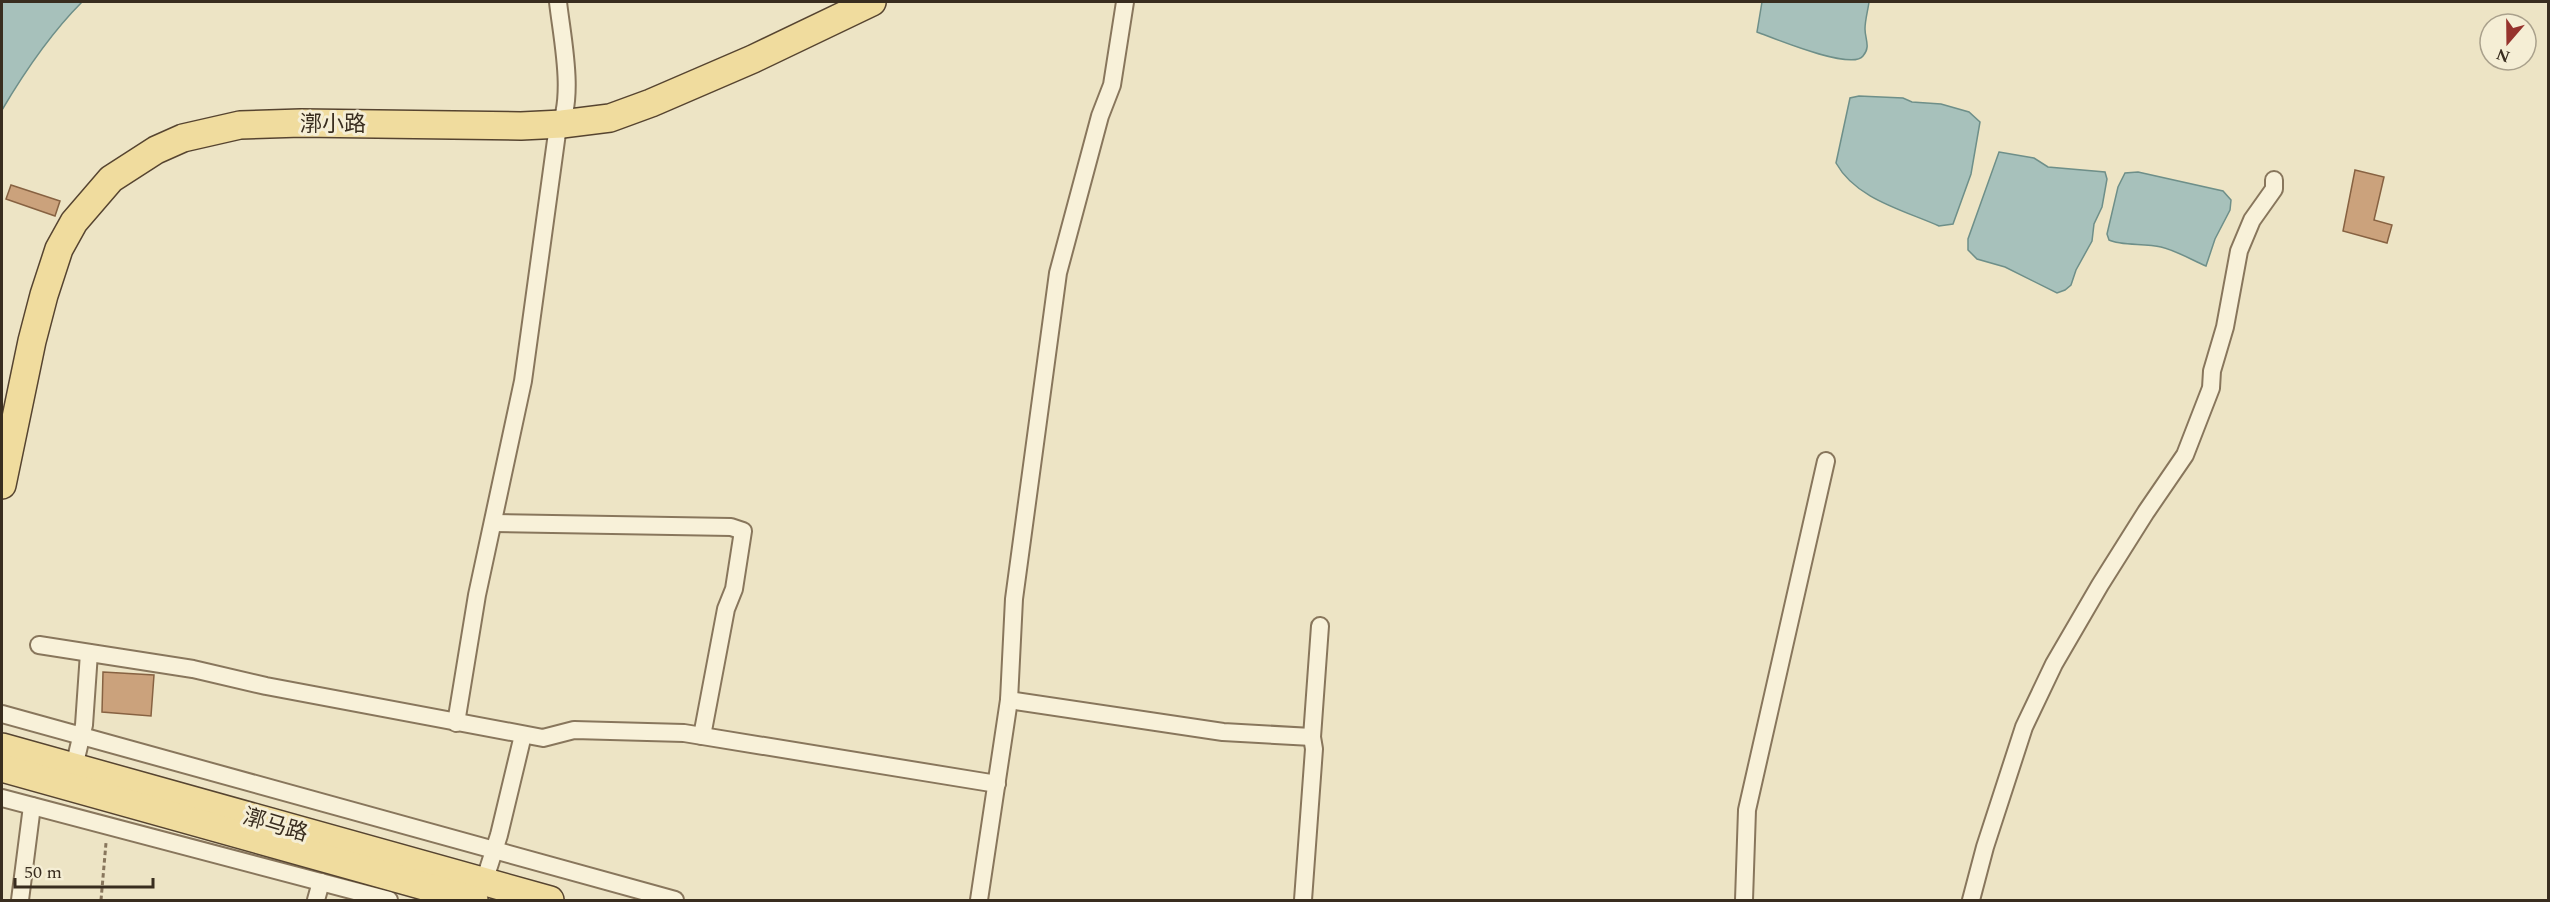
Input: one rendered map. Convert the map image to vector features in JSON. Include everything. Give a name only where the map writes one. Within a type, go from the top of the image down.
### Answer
[{"type":"main road","name":"漷小路","points":[[2,485],[32,341],[59,249],[74,222],[111,179],[156,150],[183,138],[240,125],[301,123],[521,126],[610,118],[753,59],[872,2]]},
{"type":"main road","name":"漷马路","points":[[2,747],[479,891]]},
{"type":"main road","name":"漷马路","points":[[2,768],[479,891],[550,900]]},
{"type":"street","points":[[456,723],[477,595],[523,381],[557,133],[562,124],[566,99],[558,2]]},
{"type":"street","points":[[980,900],[1009,700],[1014,599],[1058,273],[1100,116],[1112,85],[1125,2]]},
{"type":"street","points":[[1971,900],[1985,847],[2024,727],[2049,674],[2100,585],[2185,455],[2211,388],[2212,371],[2224,327],[2239,251],[2252,220],[2274,189],[2274,180]]},
{"type":"street","points":[[1744,900],[1747,810],[1826,461]]},
{"type":"street","points":[[493,523],[731,527],[743,531],[734,589],[726,609],[702,736]]},
{"type":"street","points":[[1303,900],[1314,749],[1311,738],[1320,626]]},
{"type":"street","points":[[39,645],[194,669],[266,686],[543,738],[574,730],[684,733],[997,784]]},
{"type":"street","points":[[74,767],[81,736],[89,653]]},
{"type":"street","points":[[1009,700],[1223,732],[1311,738]]},
{"type":"street","points":[[2,714],[675,900]]},
{"type":"street","points":[[479,891],[494,851],[523,735]]},
{"type":"street","points":[[2,798],[389,900]]},
{"type":"street","points":[[20,900],[32,806]]},
{"type":"street","points":[[316,900],[321,882]]},
{"type":"path","points":[[101,900],[104,848],[111,827]]},
{"type":"water","points":[[2,2],[82,2],[39,53],[2,110]]},
{"type":"water","points":[[1762,2],[1869,2],[1865,26],[1867,46],[1865,53],[1856,60],[1829,57],[1757,32]]},
{"type":"water","points":[[1859,96],[1903,98],[1912,102],[1941,104],[1969,112],[1980,122],[1971,174],[1953,224],[1939,226],[1868,195],[1855,186],[1836,163],[1850,98]]},
{"type":"water","points":[[1999,152],[2034,158],[2048,167],[2105,172],[2107,179],[2102,207],[2094,224],[2092,241],[2076,270],[2071,285],[2065,290],[2057,293],[2005,267],[1977,259],[1968,250],[1968,239]]},
{"type":"water","points":[[2138,172],[2223,191],[2231,200],[2230,210],[2215,239],[2206,266],[2161,247],[2109,240],[2107,234],[2118,187],[2125,173]]},
{"type":"building","points":[[2355,170],[2384,177],[2374,220],[2392,225],[2387,243],[2343,231]]},
{"type":"building","points":[[11,185],[60,201],[55,216],[6,199]]},
{"type":"building","points":[[103,672],[154,675],[151,716],[102,712]]}]
